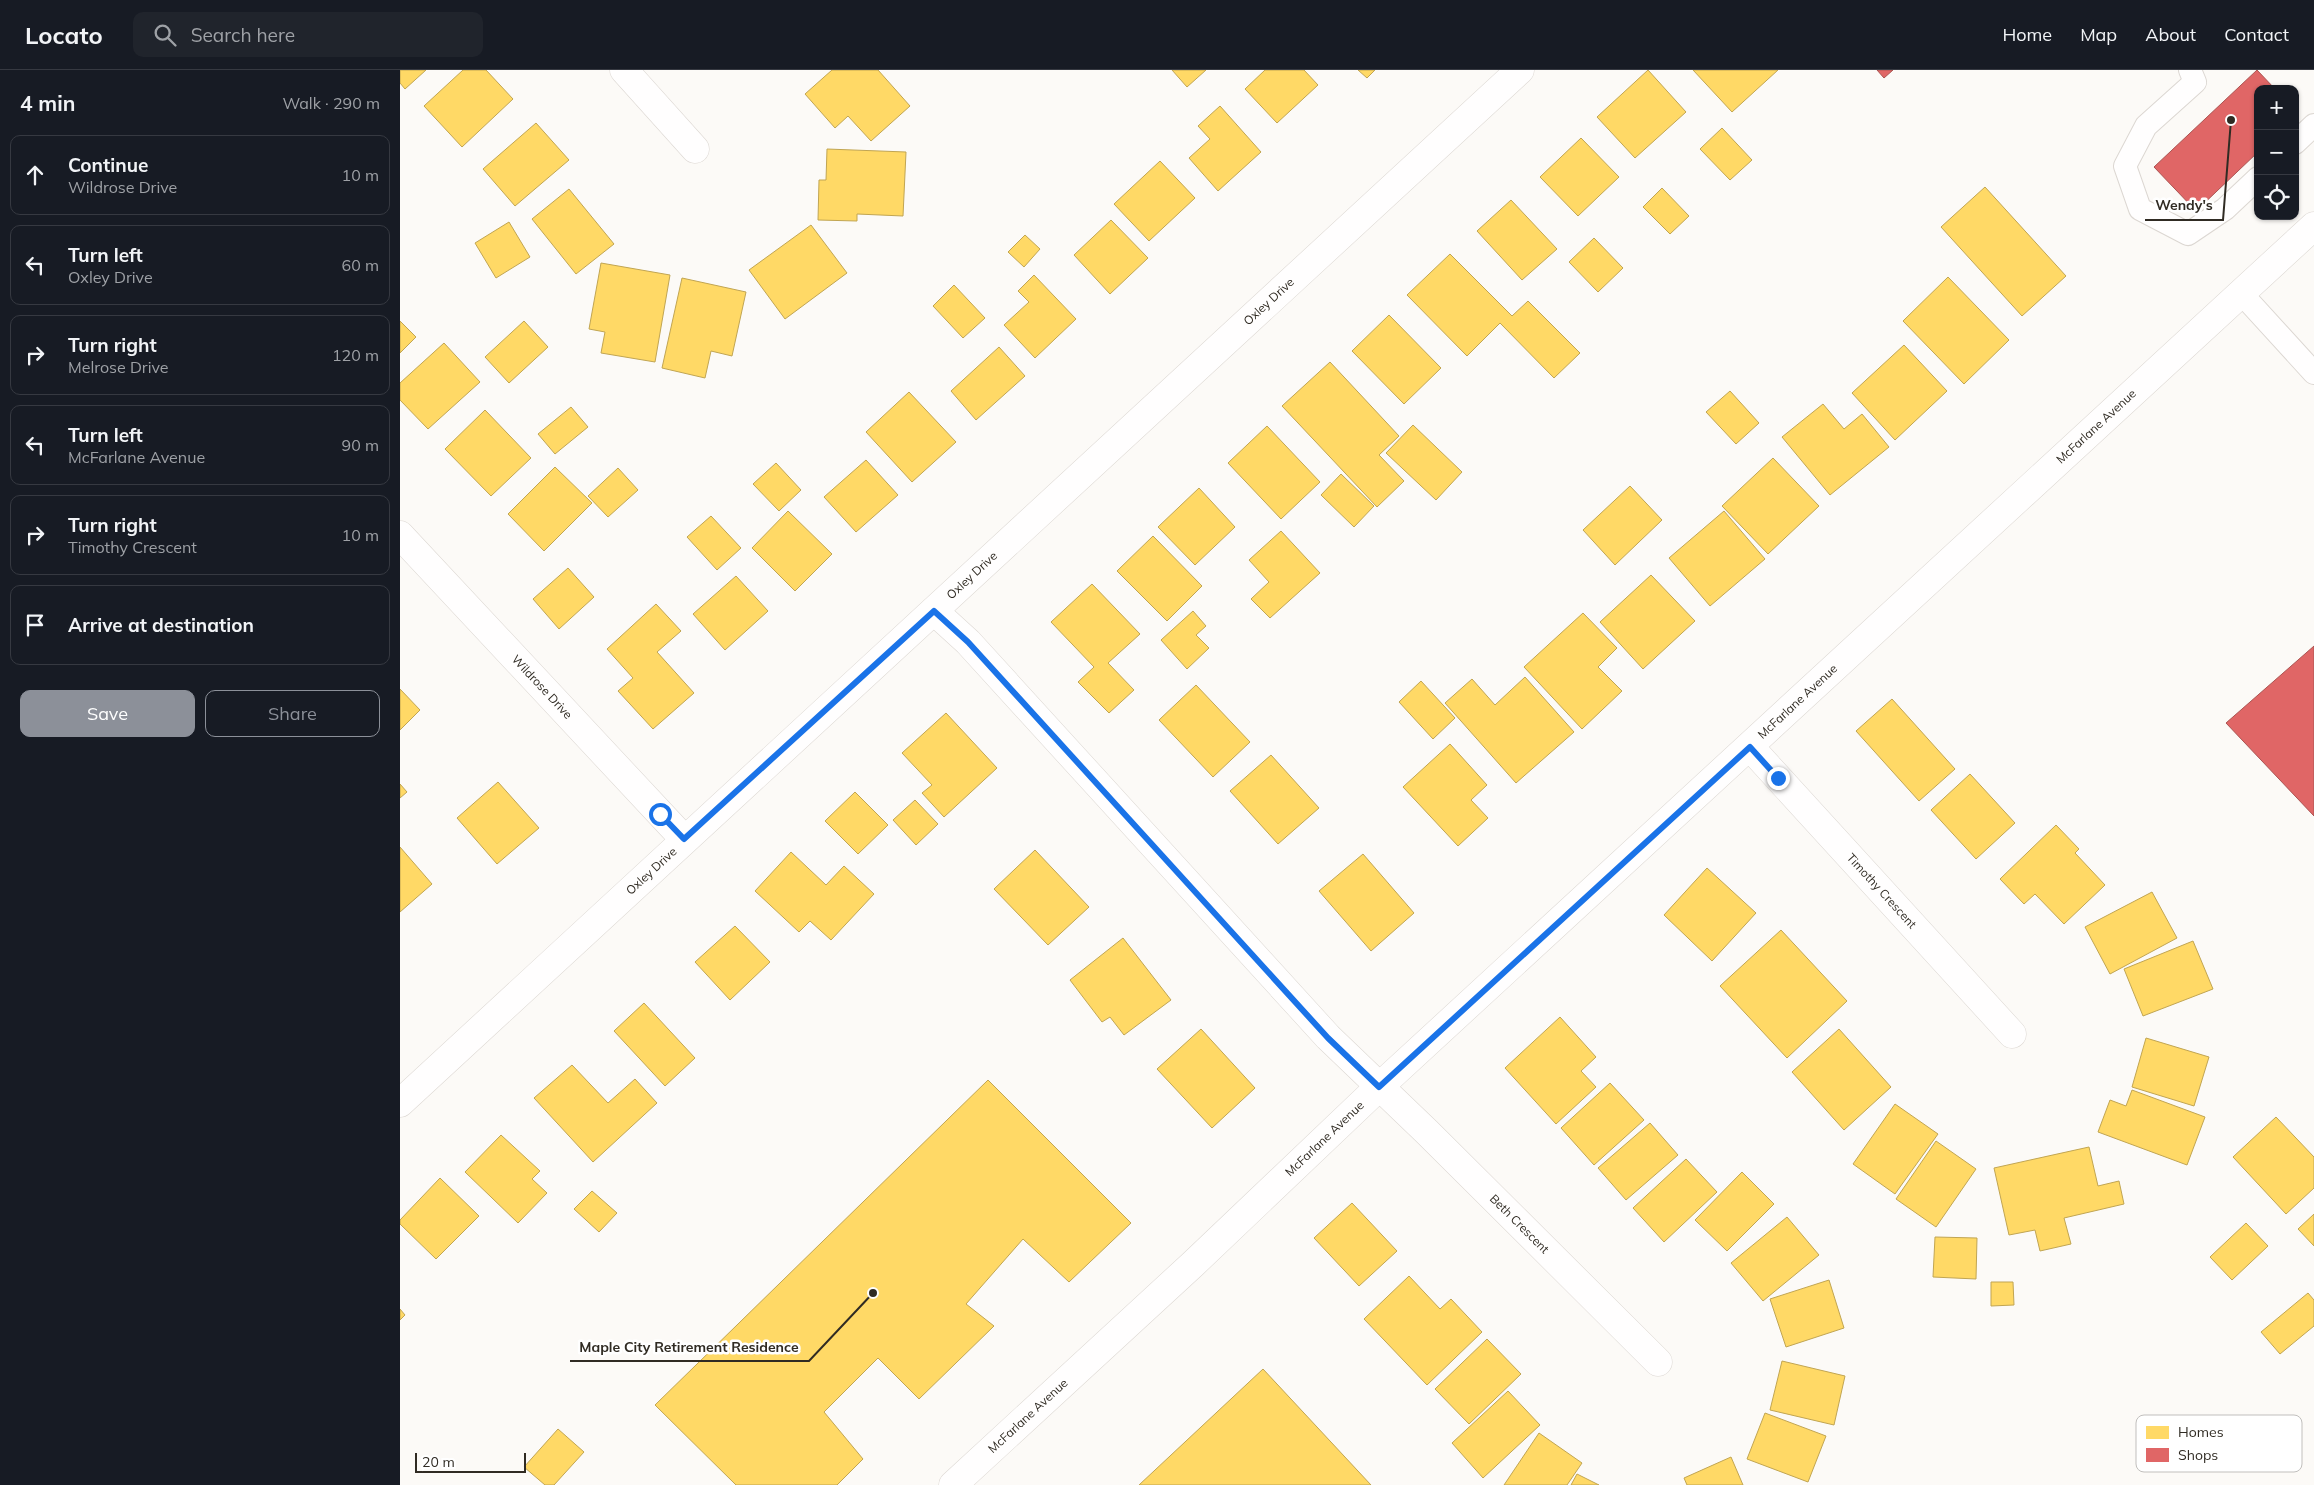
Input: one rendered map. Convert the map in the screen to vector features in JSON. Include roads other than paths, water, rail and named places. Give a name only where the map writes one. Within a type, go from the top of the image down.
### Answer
[{"type":"street","points":[[624,70],[695,149]]},
{"type":"street","name":"Oxley Drive","points":[[400,1103],[684,839],[1520,70]]},
{"type":"street","name":"McFarlane Avenue","points":[[953,1485],[1193,1264],[1379,1087],[2314,226]]},
{"type":"street","name":"Wildrose Drive","points":[[400,535],[684,839]]},
{"type":"street","name":"Beth Crescent","points":[[934,611],[968,642],[1328,1038],[1658,1362]]},
{"type":"street","name":"Timothy Crescent","points":[[1750,747],[2012,1034]]},
{"type":"lane","points":[[2190,70],[2195,82],[2146,126],[2125,166],[2140,209],[2188,234],[2225,209],[2254,182]]},
{"type":"lane","points":[[2299,139],[2314,125]]},
{"type":"lane","points":[[2241,293],[2314,373]]},
{"type":"place","name":"Wendy's","points":[[2231,120]]},
{"type":"place","name":"Maple City Retirement Residence","points":[[873,1293]]}]
